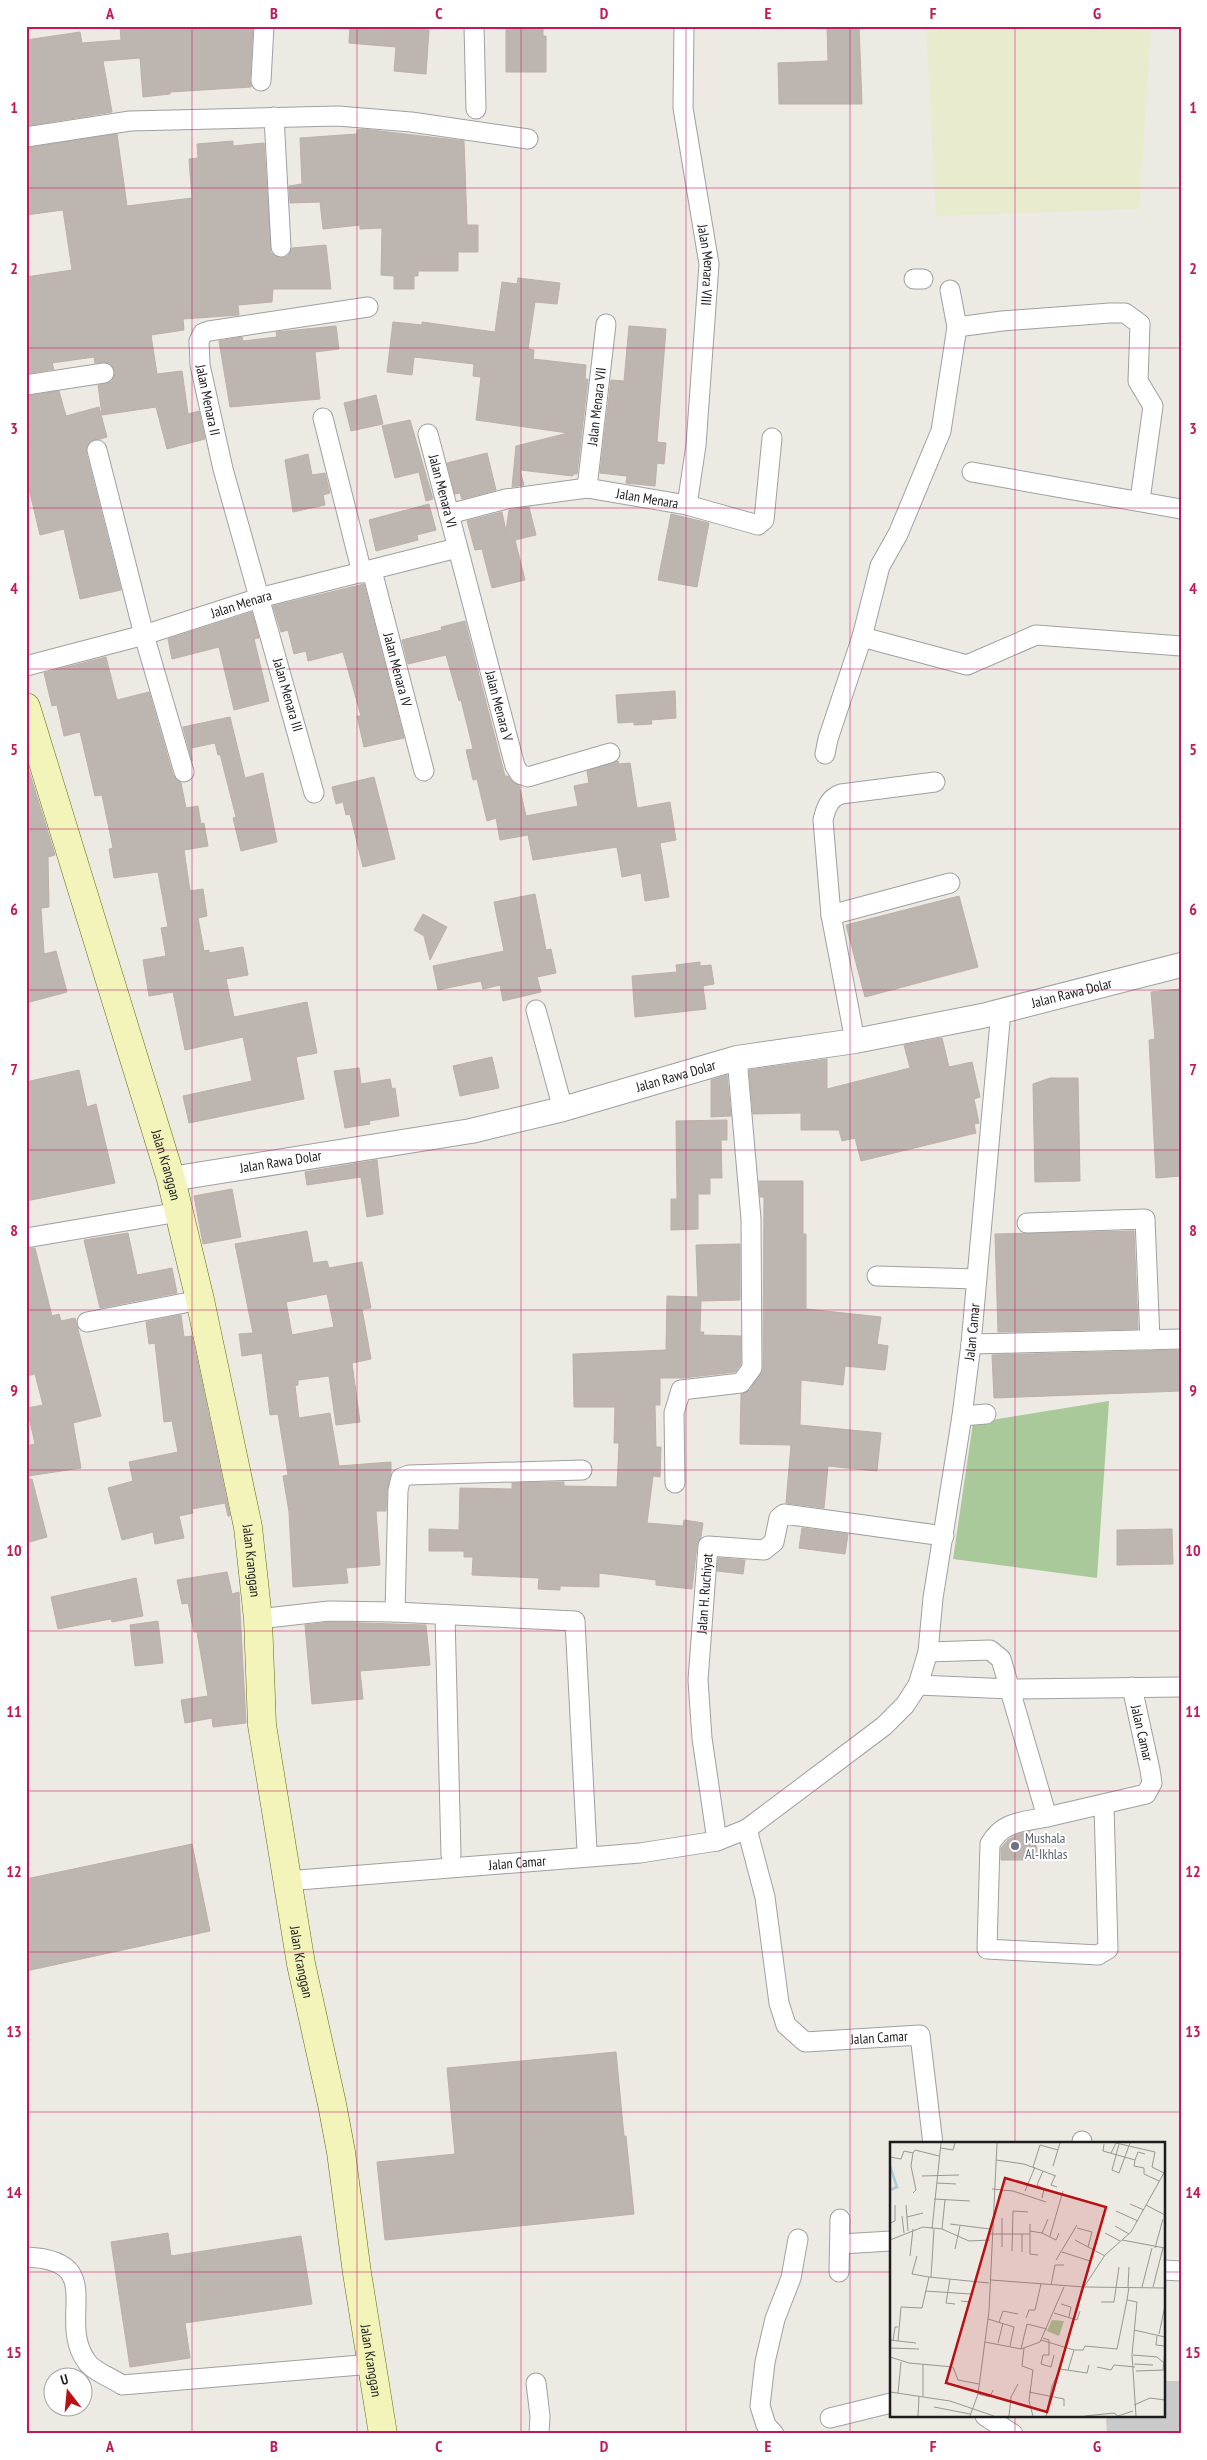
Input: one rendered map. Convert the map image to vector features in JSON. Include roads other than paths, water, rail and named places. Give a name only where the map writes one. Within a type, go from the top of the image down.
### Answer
[{"type":"main road","name":"Jalan Kranggan","points":[[26,707],[30,737],[171,1179],[200,1300],[248,1527],[258,1619],[262,1725],[301,1964],[334,2113],[383,2434]]},
{"type":"street","points":[[261,81],[264,26]]},
{"type":"street","points":[[474,26],[476,109]]},
{"type":"street","name":"Jalan Menara VIII","points":[[684,26],[683,108],[709,264],[696,445],[687,505]]},
{"type":"street","points":[[274,117],[281,247]]},
{"type":"street","points":[[26,137],[130,121],[347,117],[412,122],[528,139]]},
{"type":"street","points":[[825,754],[828,739],[862,637],[880,566],[898,534],[941,432],[957,328],[950,290]]},
{"type":"street","name":"Jalan Menara II","points":[[259,598],[223,469],[200,365],[201,337],[206,332],[227,328],[368,307]]},
{"type":"street","points":[[957,328],[1002,321],[1110,312],[1125,313],[1140,324],[1138,381],[1153,406],[1140,500]]},
{"type":"street","name":"Jalan Menara VII","points":[[587,488],[606,324]]},
{"type":"street","points":[[26,385],[104,373]]},
{"type":"street","name":"Jalan Menara IV","points":[[323,418],[424,771]]},
{"type":"street","name":"Jalan Menara VI","points":[[428,434],[458,548]]},
{"type":"street","name":"Jalan Menara","points":[[449,514],[506,499],[587,488],[687,505],[752,524],[761,523],[764,520],[772,438]]},
{"type":"street","points":[[97,450],[144,634],[184,772]]},
{"type":"street","points":[[972,472],[1140,500],[1181,509]]},
{"type":"street","name":"Jalan Menara","points":[[26,666],[144,634],[259,598],[458,548]]},
{"type":"street","name":"Jalan Menara V","points":[[458,548],[482,635],[511,756],[520,774],[528,777],[610,753]]},
{"type":"street","name":"Jalan Menara III","points":[[259,598],[314,793]]},
{"type":"street","points":[[862,637],[967,665],[1036,635],[1181,646]]},
{"type":"street","points":[[855,1041],[831,915],[823,820],[826,806],[832,798],[842,794],[935,782]]},
{"type":"street","points":[[831,915],[950,883]]},
{"type":"street","name":"Jalan Rawa Dolar","points":[[171,1179],[472,1131],[563,1109],[737,1058],[855,1041],[1002,1010],[1181,965]]},
{"type":"street","points":[[536,1010],[563,1109]]},
{"type":"street","name":"Jalan Camar","points":[[286,1881],[640,1853],[717,1841],[747,1829],[884,1726],[906,1705],[918,1685],[928,1652],[933,1598],[962,1416],[971,1344],[1002,1010]]},
{"type":"street","points":[[675,1482],[674,1413],[681,1390],[742,1384],[752,1368],[751,1219],[737,1058]]},
{"type":"street","points":[[26,1238],[179,1212]]},
{"type":"street","points":[[1026,1224],[1145,1219],[1150,1340]]},
{"type":"street","points":[[877,1276],[976,1280]]},
{"type":"street","points":[[87,1322],[200,1300]]},
{"type":"street","points":[[971,1344],[1181,1339]]},
{"type":"street","points":[[962,1416],[986,1414]]},
{"type":"street","points":[[395,1612],[398,1490],[401,1478],[409,1475],[582,1470]]},
{"type":"street","name":"Jalan H. Ruchiyat","points":[[717,1841],[702,1738],[698,1680],[708,1546],[764,1550],[774,1542],[779,1518],[784,1514],[944,1536]]},
{"type":"street","points":[[258,1619],[329,1611],[395,1612],[575,1621],[587,1850]]},
{"type":"street","points":[[445,1615],[451,1854]]},
{"type":"street","points":[[928,1652],[990,1650],[1001,1659],[1047,1817]]},
{"type":"street","name":"Jalan Camar","points":[[918,1685],[1011,1689],[1181,1687]]},
{"type":"street","name":"Jalan Camar","points":[[1104,1805],[1108,1949],[1098,1956],[988,1949],[990,1844],[997,1832],[1008,1826],[1146,1794],[1152,1783],[1132,1687]]},
{"type":"street","name":"Jalan Camar","points":[[747,1829],[765,1897],[779,2003],[786,2025],[806,2042],[920,2035],[933,2142]]},
{"type":"street","points":[[839,2272],[840,2218]]},
{"type":"street","points":[[774,2434],[766,2425],[760,2406],[765,2362],[775,2319],[791,2278],[798,2239]]},
{"type":"street","points":[[841,2244],[890,2241]]},
{"type":"street","points":[[26,2257],[46,2258],[67,2266],[75,2281],[77,2338],[87,2362],[122,2384],[372,2364]]},
{"type":"street","points":[[1164,2270],[1181,2271]]},
{"type":"street","points":[[536,2383],[540,2416],[539,2434]]},
{"type":"street","points":[[830,2418],[890,2403]]},
{"type":"street","points":[[988,2418],[1013,2434]]},
{"type":"place","name":"Mushala Al-Ikhlas","points":[[1015,1846]]}]
